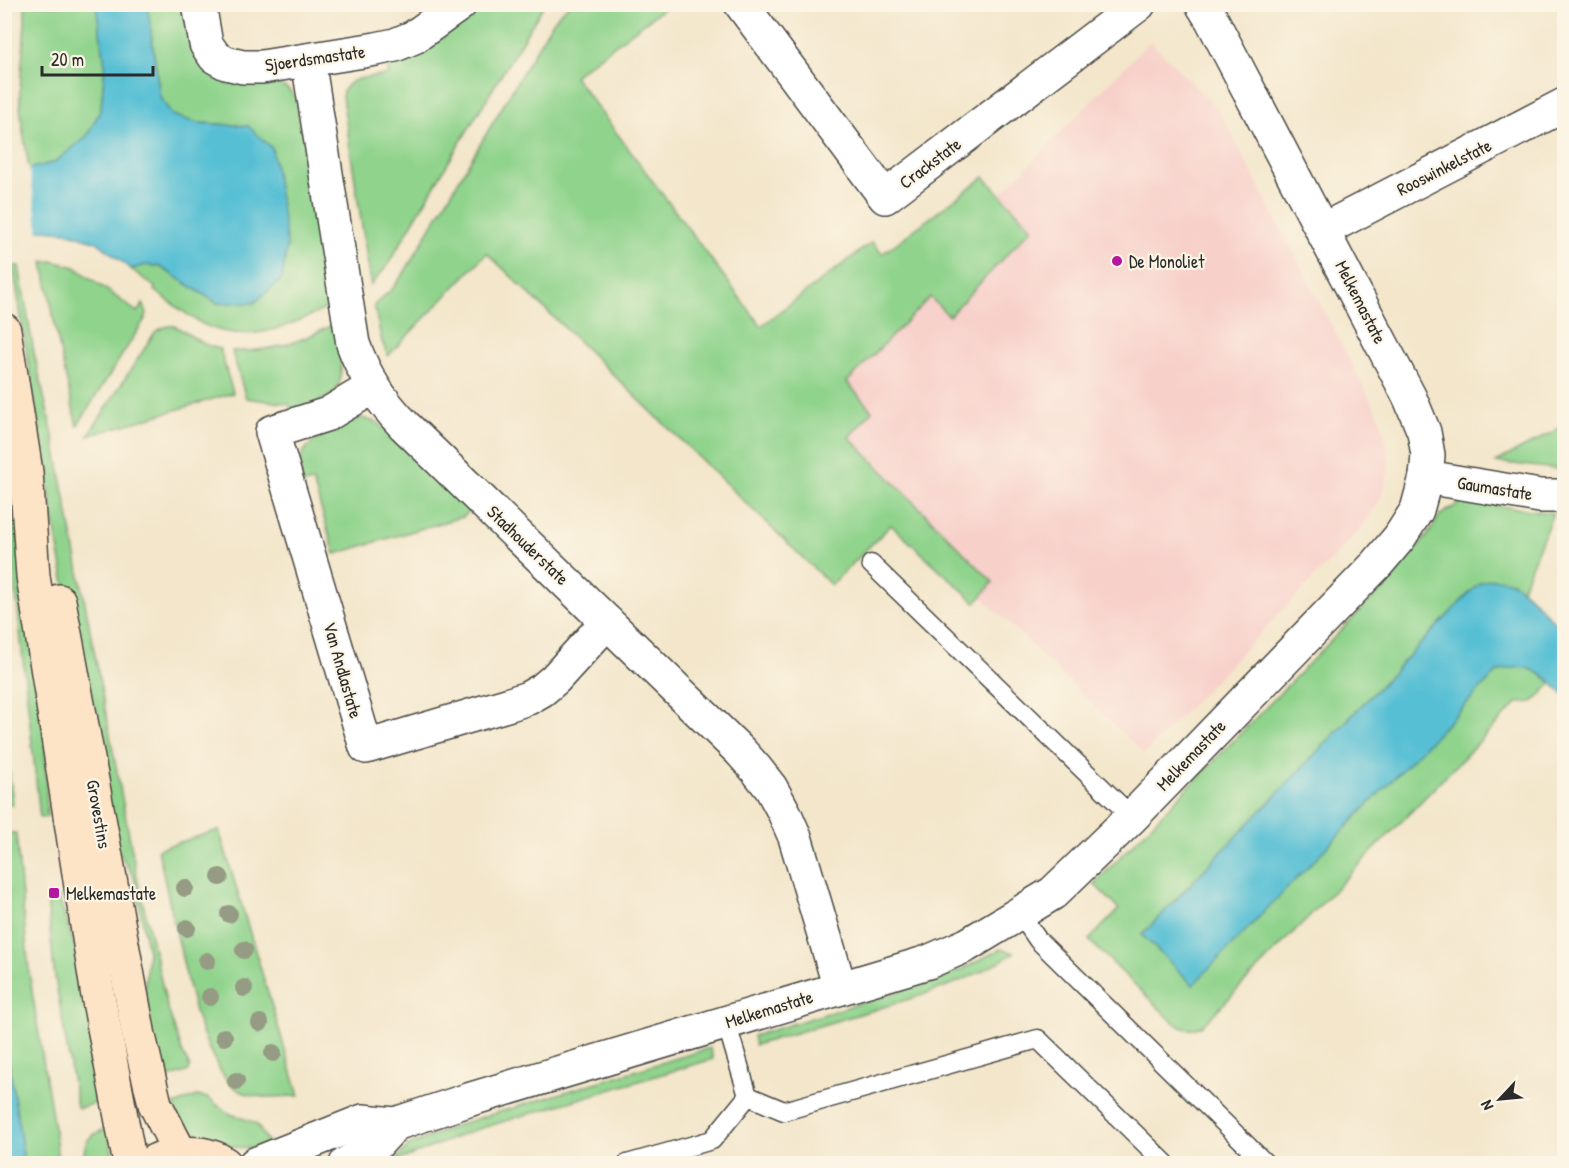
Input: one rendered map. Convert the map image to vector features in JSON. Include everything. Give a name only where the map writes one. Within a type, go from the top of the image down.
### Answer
[{"type":"main road","name":"Grovestins","points":[[4,330],[26,471],[33,576],[98,996],[130,1164]]},
{"type":"main road","name":"Grovestins","points":[[26,471],[53,571],[137,1024],[165,1158]]},
{"type":"main road","points":[[165,1158],[210,1156],[225,1164]]},
{"type":"street","name":"Sjoerdsmastate","points":[[199,4],[206,44],[215,57],[226,63],[262,67],[376,50],[395,45],[414,37],[460,4]]},
{"type":"street","name":"Crackstate","points":[[741,4],[885,197],[1139,4]]},
{"type":"street","name":"Melkemastate","points":[[255,1164],[363,1121],[395,1124],[928,962],[967,945],[1053,893],[1132,817],[1377,564],[1399,538],[1417,510],[1426,477],[1428,455],[1424,432],[1410,398],[1323,230],[1202,4]]},
{"type":"street","name":"Stadhouderstate","points":[[308,60],[353,344],[373,387],[404,425],[756,768],[771,788],[795,837],[840,988]]},
{"type":"street","name":"Rooswinkelstate","points":[[1323,230],[1564,105]]},
{"type":"street","name":"Van Andlastate","points":[[373,387],[328,414],[272,432],[366,747],[528,698],[555,679],[607,622]]},
{"type":"street","name":"Gaumastate","points":[[1426,477],[1540,496],[1564,496]]},
{"type":"street","name":"Melkemastate","points":[[346,1164],[373,1148],[395,1124]]},
{"type":"lane","points":[[871,564],[1132,817]]},
{"type":"lane","points":[[1020,915],[1038,940],[1266,1164]]},
{"type":"lane","points":[[726,1022],[748,1096]]},
{"type":"lane","points":[[748,1096],[784,1111],[1038,1039],[1166,1164]]},
{"type":"lane","points":[[627,1164],[712,1140],[748,1096]]},
{"type":"shaded area","name":"De Monoliet","points":[[1150,41],[1219,110],[1381,420],[1388,449],[1389,468],[1379,502],[1360,530],[1144,754],[789,411]]},
{"type":"green space","points":[[25,5],[96,5],[105,64],[101,109],[87,136],[55,162],[29,169],[20,99]]},
{"type":"green space","points":[[147,5],[184,5],[190,45],[284,87],[295,97],[300,107],[331,306],[286,326],[239,334],[200,323],[154,290],[155,287],[131,269],[146,265],[159,266],[217,303],[254,303],[282,279],[287,245],[248,126],[198,123],[172,116],[160,97]]},
{"type":"green space","points":[[487,5],[544,5],[387,266],[371,285],[342,96],[344,89],[348,84],[361,78],[389,75],[387,64],[428,46]]},
{"type":"green space","points":[[569,5],[668,5],[574,76],[761,326],[872,242],[882,254],[984,177],[1032,228],[949,316],[930,297],[847,382],[872,411],[849,437],[993,582],[976,603],[891,525],[831,585],[487,253],[388,356],[382,342],[374,305],[393,288],[404,273],[550,26]]},
{"type":"green space","points":[[52,261],[75,267],[137,312],[143,304],[147,313],[77,426],[43,262]]},
{"type":"green space","points":[[13,266],[19,266],[137,877],[167,1006],[182,1051],[190,1067],[189,1071],[163,1080],[143,1004],[148,952],[134,877],[112,841],[56,535]]},
{"type":"green space","points":[[175,326],[204,344],[220,349],[233,393],[88,436],[155,332]]},
{"type":"green space","points":[[335,326],[341,372],[337,389],[332,395],[291,410],[289,404],[246,398],[232,351],[259,350],[283,345]]},
{"type":"green space","points":[[362,418],[378,423],[387,430],[470,510],[462,518],[335,554],[313,482],[303,484],[301,457],[315,441],[342,425]]},
{"type":"green space","points":[[1564,426],[1564,470],[1496,462]]},
{"type":"green space","points":[[4,444],[44,705],[47,817],[40,818],[5,492]]},
{"type":"green space","points":[[1463,501],[1553,513],[1522,589],[1513,582],[1481,582],[1474,588],[1142,935],[1193,984],[1497,672],[1505,669],[1526,668],[1539,673],[1552,683],[1533,702],[1517,703],[1204,1024],[1191,1029],[1180,1026],[1171,1020],[1089,940],[1119,909],[1094,884],[1396,574],[1427,536],[1440,515]]},
{"type":"green space","points":[[4,726],[13,804],[5,804],[8,833],[16,833],[29,972],[58,1163],[21,1163],[23,1154],[4,1031]]},
{"type":"green space","points":[[219,830],[299,1096],[250,1095],[232,1086],[224,1077],[208,1048],[197,1016],[158,849]]},
{"type":"green space","points":[[58,896],[85,976],[103,1101],[79,1108],[54,971],[47,897]]},
{"type":"green space","points":[[1000,949],[1014,953],[981,972],[946,986],[755,1045],[753,1036],[935,980],[963,969]]},
{"type":"green space","points":[[710,1048],[713,1059],[472,1131],[392,1163],[410,1145],[463,1123]]},
{"type":"green space","points":[[197,1096],[208,1098],[228,1113],[256,1123],[269,1144],[242,1148],[212,1140],[192,1130],[179,1118],[174,1105]]},
{"type":"green space","points":[[108,1128],[112,1163],[84,1164],[84,1149],[88,1140]]},
{"type":"water","points":[[147,4],[160,97],[172,115],[198,123],[248,126],[272,148],[287,245],[282,279],[254,303],[217,303],[159,266],[146,265],[131,269],[97,242],[66,232],[43,230],[5,236],[5,173],[55,162],[87,136],[101,109],[105,64],[96,5]]},
{"type":"water","points":[[1492,579],[1506,580],[1524,591],[1564,633],[1564,695],[1542,675],[1526,668],[1518,667],[1497,672],[1193,985],[1142,935],[1474,588],[1481,582]]},
{"type":"water","points":[[4,1031],[23,1154],[21,1163],[5,1163]]},
{"type":"pier","points":[[29,166],[39,234],[4,239],[4,170]]},
{"type":"place","name":"De Monoliet","points":[[1117,261]]},
{"type":"place","name":"Melkemastate","points":[[54,893]]}]
